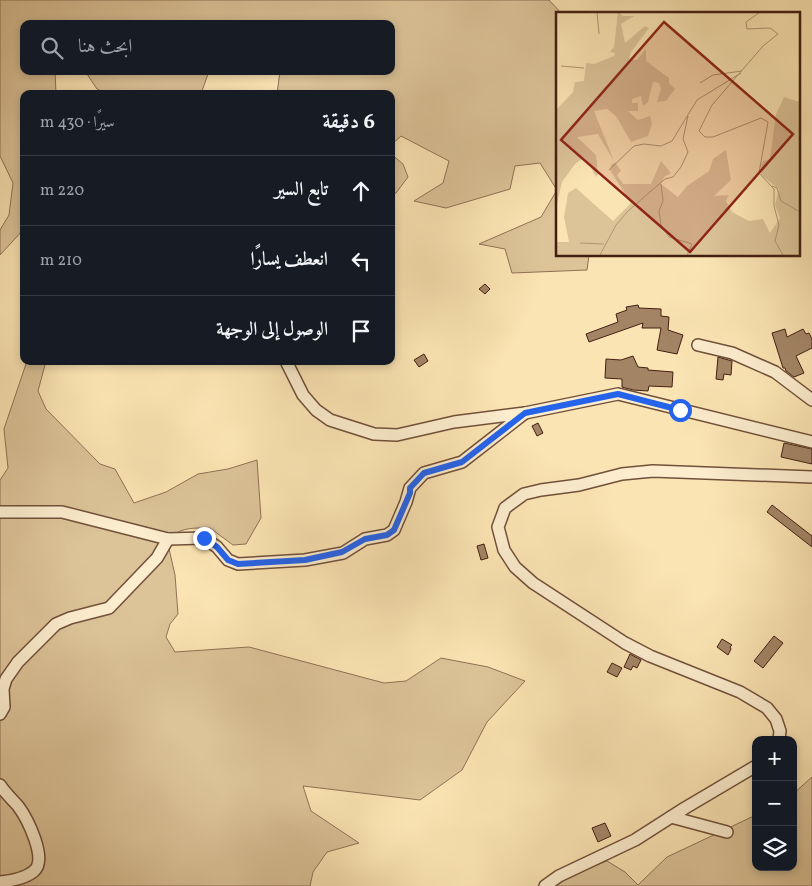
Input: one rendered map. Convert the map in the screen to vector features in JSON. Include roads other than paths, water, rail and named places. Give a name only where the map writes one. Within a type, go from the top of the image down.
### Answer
[{"type":"street","points":[[698,345],[732,353],[775,372],[812,400]]},
{"type":"street","points":[[288,365],[303,395],[316,410],[330,420],[374,434],[397,435],[454,422],[525,413],[618,394],[812,442]]},
{"type":"street","points":[[0,512],[62,512],[168,540],[204,538],[217,547],[228,560],[238,564],[305,560],[342,552],[365,539],[387,535],[394,530],[410,493],[410,488],[424,473],[462,462],[525,413]]},
{"type":"street","points":[[779,736],[780,731],[776,719],[767,708],[740,692],[650,656],[624,643],[532,583],[515,567],[504,550],[498,527],[505,508],[524,494],[579,485],[622,474],[653,471],[812,477]]},
{"type":"street","points":[[0,714],[4,707],[6,679],[18,662],[56,624],[70,618],[109,608],[157,558],[168,540]]},
{"type":"street","points":[[545,886],[559,876],[635,840],[752,768]]},
{"type":"street","points":[[0,785],[18,807],[30,828],[37,846],[38,864],[35,871],[27,876],[0,882]]},
{"type":"street","points":[[671,817],[727,832]]}]
